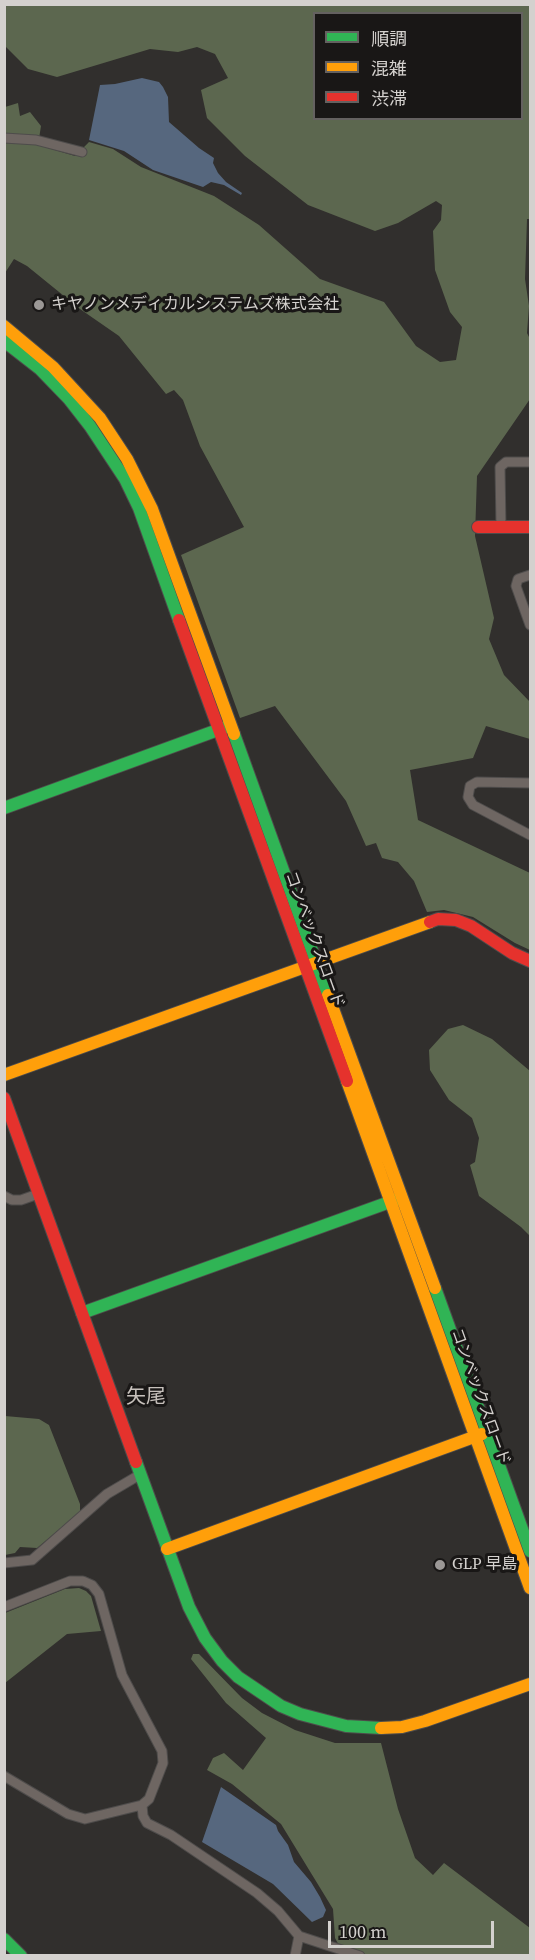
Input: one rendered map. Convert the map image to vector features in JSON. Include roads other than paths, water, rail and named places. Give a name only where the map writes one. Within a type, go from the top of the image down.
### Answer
[{"type":"street","points":[[4,138],[36,140],[82,152]]},
{"type":"street","name":"コンベックスロード","points":[[4,326],[53,367],[76,391],[100,418],[127,459],[164,537],[225,727]]},
{"type":"street","name":"コンベックスロード","points":[[4,341],[40,369],[69,399],[90,426],[125,479],[153,542],[225,727],[482,1434],[531,1588]]},
{"type":"street","points":[[501,527],[500,467],[506,462],[531,462]]},
{"type":"street","points":[[477,527],[531,527]]},
{"type":"street","points":[[531,575],[519,579],[516,586],[531,625]]},
{"type":"street","points":[[4,808],[225,727]]},
{"type":"street","points":[[531,783],[477,782],[470,786],[468,797],[473,805],[531,835]]},
{"type":"street","points":[[4,1075],[438,919],[456,920],[471,926],[512,953],[531,962]]},
{"type":"street","points":[[4,1098],[189,1607],[205,1638],[222,1661],[238,1677],[260,1693],[300,1714],[346,1726],[371,1728],[402,1727],[437,1718],[531,1684]]},
{"type":"street","points":[[4,1196],[12,1200],[21,1200],[38,1194]]},
{"type":"street","points":[[82,1312],[397,1199]]},
{"type":"street","points":[[167,1549],[482,1434]]},
{"type":"street","name":"コンベックスロード","points":[[482,1434],[531,1551]]},
{"type":"street","points":[[4,1563],[32,1560],[107,1494],[141,1474]]},
{"type":"street","points":[[4,1607],[70,1581],[83,1581],[92,1585],[99,1593],[122,1675],[162,1751],[163,1763],[149,1799],[142,1805],[85,1819],[76,1818],[4,1776]]},
{"type":"street","points":[[142,1805],[143,1816],[147,1823],[171,1836],[257,1893],[278,1911],[299,1935],[360,1956]]},
{"type":"street","points":[[296,1956],[299,1935]]},
{"type":"street","points":[[4,1939],[21,1956]]},
{"type":"water","points":[[142,78],[159,82],[168,97],[169,122],[214,158],[213,163],[218,173],[242,193],[241,195],[224,185],[211,182],[203,187],[153,170],[124,151],[89,140],[100,85]]},
{"type":"water","points":[[221,1787],[276,1825],[288,1845],[294,1862],[320,1897],[326,1910],[323,1917],[312,1922],[273,1884],[202,1842]]},
{"type":"place","name":"キヤノンメディカルシステムズ株式会社","points":[[39,305]]},
{"type":"place","name":"GLP 早島","points":[[440,1565]]},
{"type":"district","name":"矢尾","points":[[146,1398]]}]
